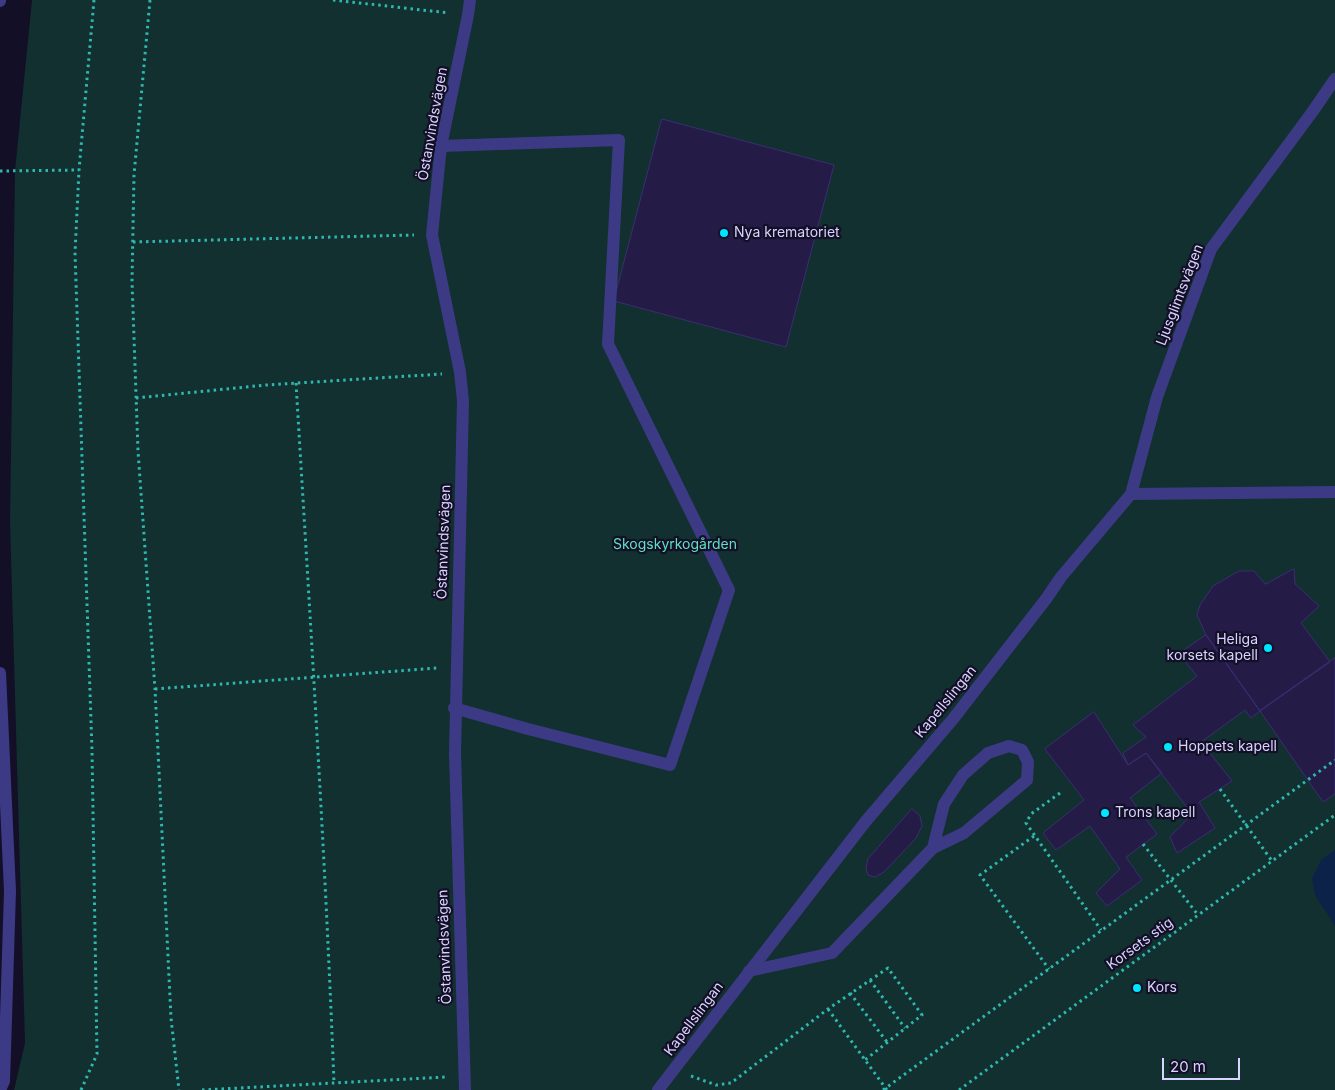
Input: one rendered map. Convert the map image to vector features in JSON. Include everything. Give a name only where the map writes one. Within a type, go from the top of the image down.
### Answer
[{"type":"street","name":"Östanvindsvägen","points":[[465,1090],[454,708],[462,401],[460,372],[432,235],[441,146],[470,0]]},
{"type":"street","name":"Ljusglimtsvägen","points":[[1131,494],[1157,397],[1211,250],[1335,79]]},
{"type":"street","points":[[441,146],[619,140],[608,344],[729,590],[670,765],[454,708]]},
{"type":"street","points":[[1131,494],[1335,492]]},
{"type":"street","name":"Kapellslingan","points":[[658,1090],[866,821],[953,719],[1061,577],[1131,494]]},
{"type":"street","points":[[0,673],[10,891],[4,1081],[0,1090]]},
{"type":"street","points":[[749,971],[832,953],[933,848],[964,833],[1027,780],[1028,762],[1022,750],[1009,746],[988,753],[963,775],[944,804],[933,848]]},
{"type":"path","points":[[81,1090],[97,1054],[92,750],[76,253],[79,170],[94,0]]},
{"type":"path","points":[[150,0],[134,175],[132,281],[136,398],[155,689],[171,1018],[179,1090]]},
{"type":"path","points":[[333,0],[468,15]]},
{"type":"path","points":[[0,171],[79,170]]},
{"type":"path","points":[[133,242],[432,235]]},
{"type":"path","points":[[136,398],[296,383],[460,372]]},
{"type":"path","points":[[296,383],[330,972],[334,1083]]},
{"type":"path","points":[[155,689],[455,666]]},
{"type":"path","points":[[828,1009],[885,1089],[1335,760]]},
{"type":"path","points":[[1220,789],[1272,861]]},
{"type":"path","points":[[1060,793],[1031,814],[1026,823],[1101,930]]},
{"type":"path","name":"Korsets stig","points":[[959,1090],[1335,815]]},
{"type":"path","points":[[1034,836],[980,875],[1049,969]]},
{"type":"path","points":[[1143,844],[1198,915]]},
{"type":"path","points":[[674,1070],[716,1085],[731,1084],[828,1009],[888,968],[922,1015],[865,1060]]},
{"type":"path","points":[[870,980],[906,1028]]},
{"type":"path","points":[[850,993],[887,1042]]},
{"type":"path","points":[[202,1090],[464,1076]]},
{"type":"green space","name":"Skogskyrkogården","points":[[32,0],[1335,0],[1335,1090],[14,1090],[25,1043],[10,522],[15,171]]},
{"type":"water","points":[[1335,850],[1335,926],[1315,895],[1312,879],[1321,860]]},
{"type":"building","name":"Nya krematoriet","points":[[662,119],[834,165],[786,347],[614,301]]},
{"type":"building","name":"Heliga korsets kapell","points":[[1294,569],[1295,584],[1319,606],[1301,623],[1330,662],[1260,711],[1206,635],[1197,615],[1200,605],[1213,586],[1239,571],[1254,571],[1265,584]]},
{"type":"building","name":"Hoppets kapell","points":[[1206,635],[1260,711],[1251,718],[1245,710],[1201,742],[1232,781],[1199,802],[1215,828],[1177,853],[1170,837],[1192,814],[1146,753],[1128,765],[1123,753],[1146,737],[1133,725],[1197,676],[1179,654]]},
{"type":"building","points":[[1335,658],[1335,794],[1323,802],[1260,711]]},
{"type":"building","name":"Trons kapell","points":[[1094,712],[1128,765],[1146,753],[1162,773],[1130,798],[1157,834],[1126,857],[1142,880],[1107,906],[1096,893],[1120,869],[1090,826],[1056,850],[1043,833],[1084,800],[1045,749]]},
{"type":"building","points":[[912,809],[920,816],[922,826],[916,838],[884,872],[875,877],[868,875],[866,868],[868,859]]},
{"type":"place","name":"Nya krematoriet","points":[[724,233]]},
{"type":"place","name":"Heliga korsets kapell","points":[[1268,648]]},
{"type":"place","name":"Hoppets kapell","points":[[1168,747]]},
{"type":"place","name":"Trons kapell","points":[[1105,813]]},
{"type":"place","name":"Kors","points":[[1137,988]]}]
